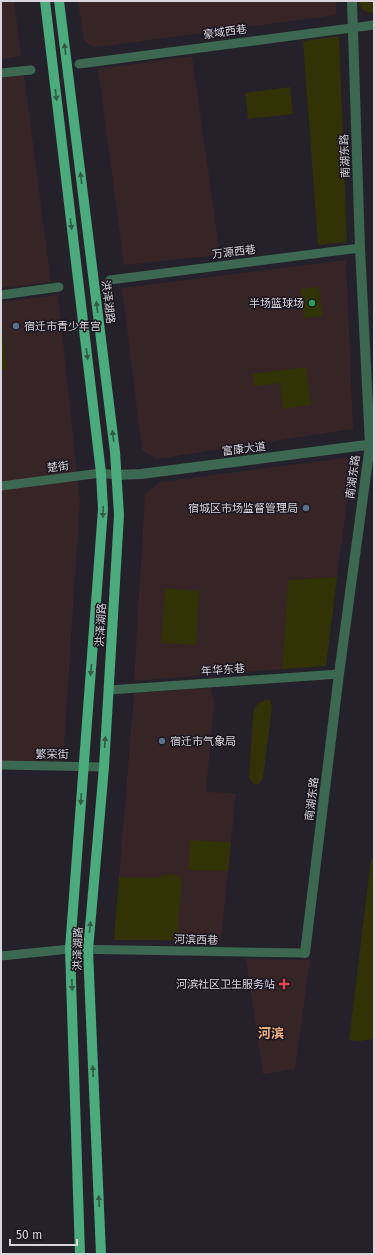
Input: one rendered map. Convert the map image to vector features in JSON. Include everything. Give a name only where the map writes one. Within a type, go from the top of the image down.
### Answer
[{"type":"main road","name":"洪泽湖路","points":[[45,1],[101,473],[103,509],[102,539],[83,766],[70,949],[80,1254]]},
{"type":"main road","name":"洪泽湖路","points":[[59,1],[117,475],[119,515],[104,767],[88,950],[101,1254]]},
{"type":"street","name":"南湖东路","points":[[305,954],[339,674],[372,444],[360,248],[352,1]]},
{"type":"street","name":"豪域西巷","points":[[79,64],[374,25]]},
{"type":"street","points":[[1,73],[31,70]]},
{"type":"street","name":"万源西巷","points":[[110,280],[360,248]]},
{"type":"street","points":[[1,295],[59,287]]},
{"type":"street","name":"富康大道","points":[[117,475],[135,475],[372,444]]},
{"type":"street","name":"楚街","points":[[1,486],[101,473],[117,475]]},
{"type":"street","name":"年华东巷","points":[[109,690],[339,674]]},
{"type":"street","name":"繁荣街","points":[[1,765],[104,767]]},
{"type":"street","name":"河滨西巷","points":[[1,956],[70,949],[305,954]]},
{"type":"shaded area","points":[[1,1],[14,1],[21,56],[1,59]]},
{"type":"shaded area","points":[[78,1],[336,1],[336,15],[98,47],[89,45],[84,40]]},
{"type":"shaded area","points":[[359,1],[374,1],[374,13],[366,12],[361,8]]},
{"type":"shaded area","points":[[339,36],[347,242],[318,245],[303,41]]},
{"type":"shaded area","points":[[192,56],[220,255],[124,265],[98,69]]},
{"type":"shaded area","points":[[24,75],[51,282],[1,288],[1,78]]},
{"type":"shaded area","points":[[290,87],[293,114],[248,119],[245,93]]},
{"type":"shaded area","points":[[346,260],[353,429],[156,459],[142,450],[122,288]]},
{"type":"shaded area","name":"半场篮球场","points":[[319,287],[323,316],[304,318],[300,289]]},
{"type":"shaded area","points":[[58,295],[80,500],[63,762],[1,762],[1,370],[7,369],[1,320],[1,302]]},
{"type":"shaded area","points":[[1,320],[7,369],[1,370]]},
{"type":"shaded area","points":[[306,367],[311,405],[283,409],[280,383],[254,386],[252,374]]},
{"type":"shaded area","points":[[351,457],[352,466],[337,577],[288,580],[282,669],[134,681],[145,494],[160,482]]},
{"type":"shaded area","points":[[337,577],[326,666],[282,669],[288,580]]},
{"type":"shaded area","points":[[165,588],[199,591],[196,645],[161,643]]},
{"type":"shaded area","points":[[211,688],[214,704],[206,792],[236,793],[221,941],[114,940],[134,693]]},
{"type":"shaded area","points":[[266,700],[270,700],[272,706],[263,778],[259,784],[254,784],[249,778],[253,716],[256,705]]},
{"type":"shaded area","points":[[190,840],[231,842],[228,871],[188,870]]},
{"type":"shaded area","points":[[374,858],[374,1039],[359,1041],[349,1040],[371,859]]},
{"type":"shaded area","points":[[173,874],[182,880],[177,940],[114,940],[119,877],[152,878]]},
{"type":"shaded area","points":[[246,959],[310,960],[295,1069],[263,1074]]},
{"type":"place","name":"半场篮球场","points":[[312,303]]},
{"type":"place","name":"宿迁市青少年宫","points":[[16,326]]},
{"type":"place","name":"宿城区市场监督管理局","points":[[306,508]]},
{"type":"place","name":"宿迁市气象局","points":[[162,741]]},
{"type":"place","name":"河滨社区卫生服务站","points":[[284,984]]},
{"type":"district","name":"河滨","points":[[271,1033]]}]
